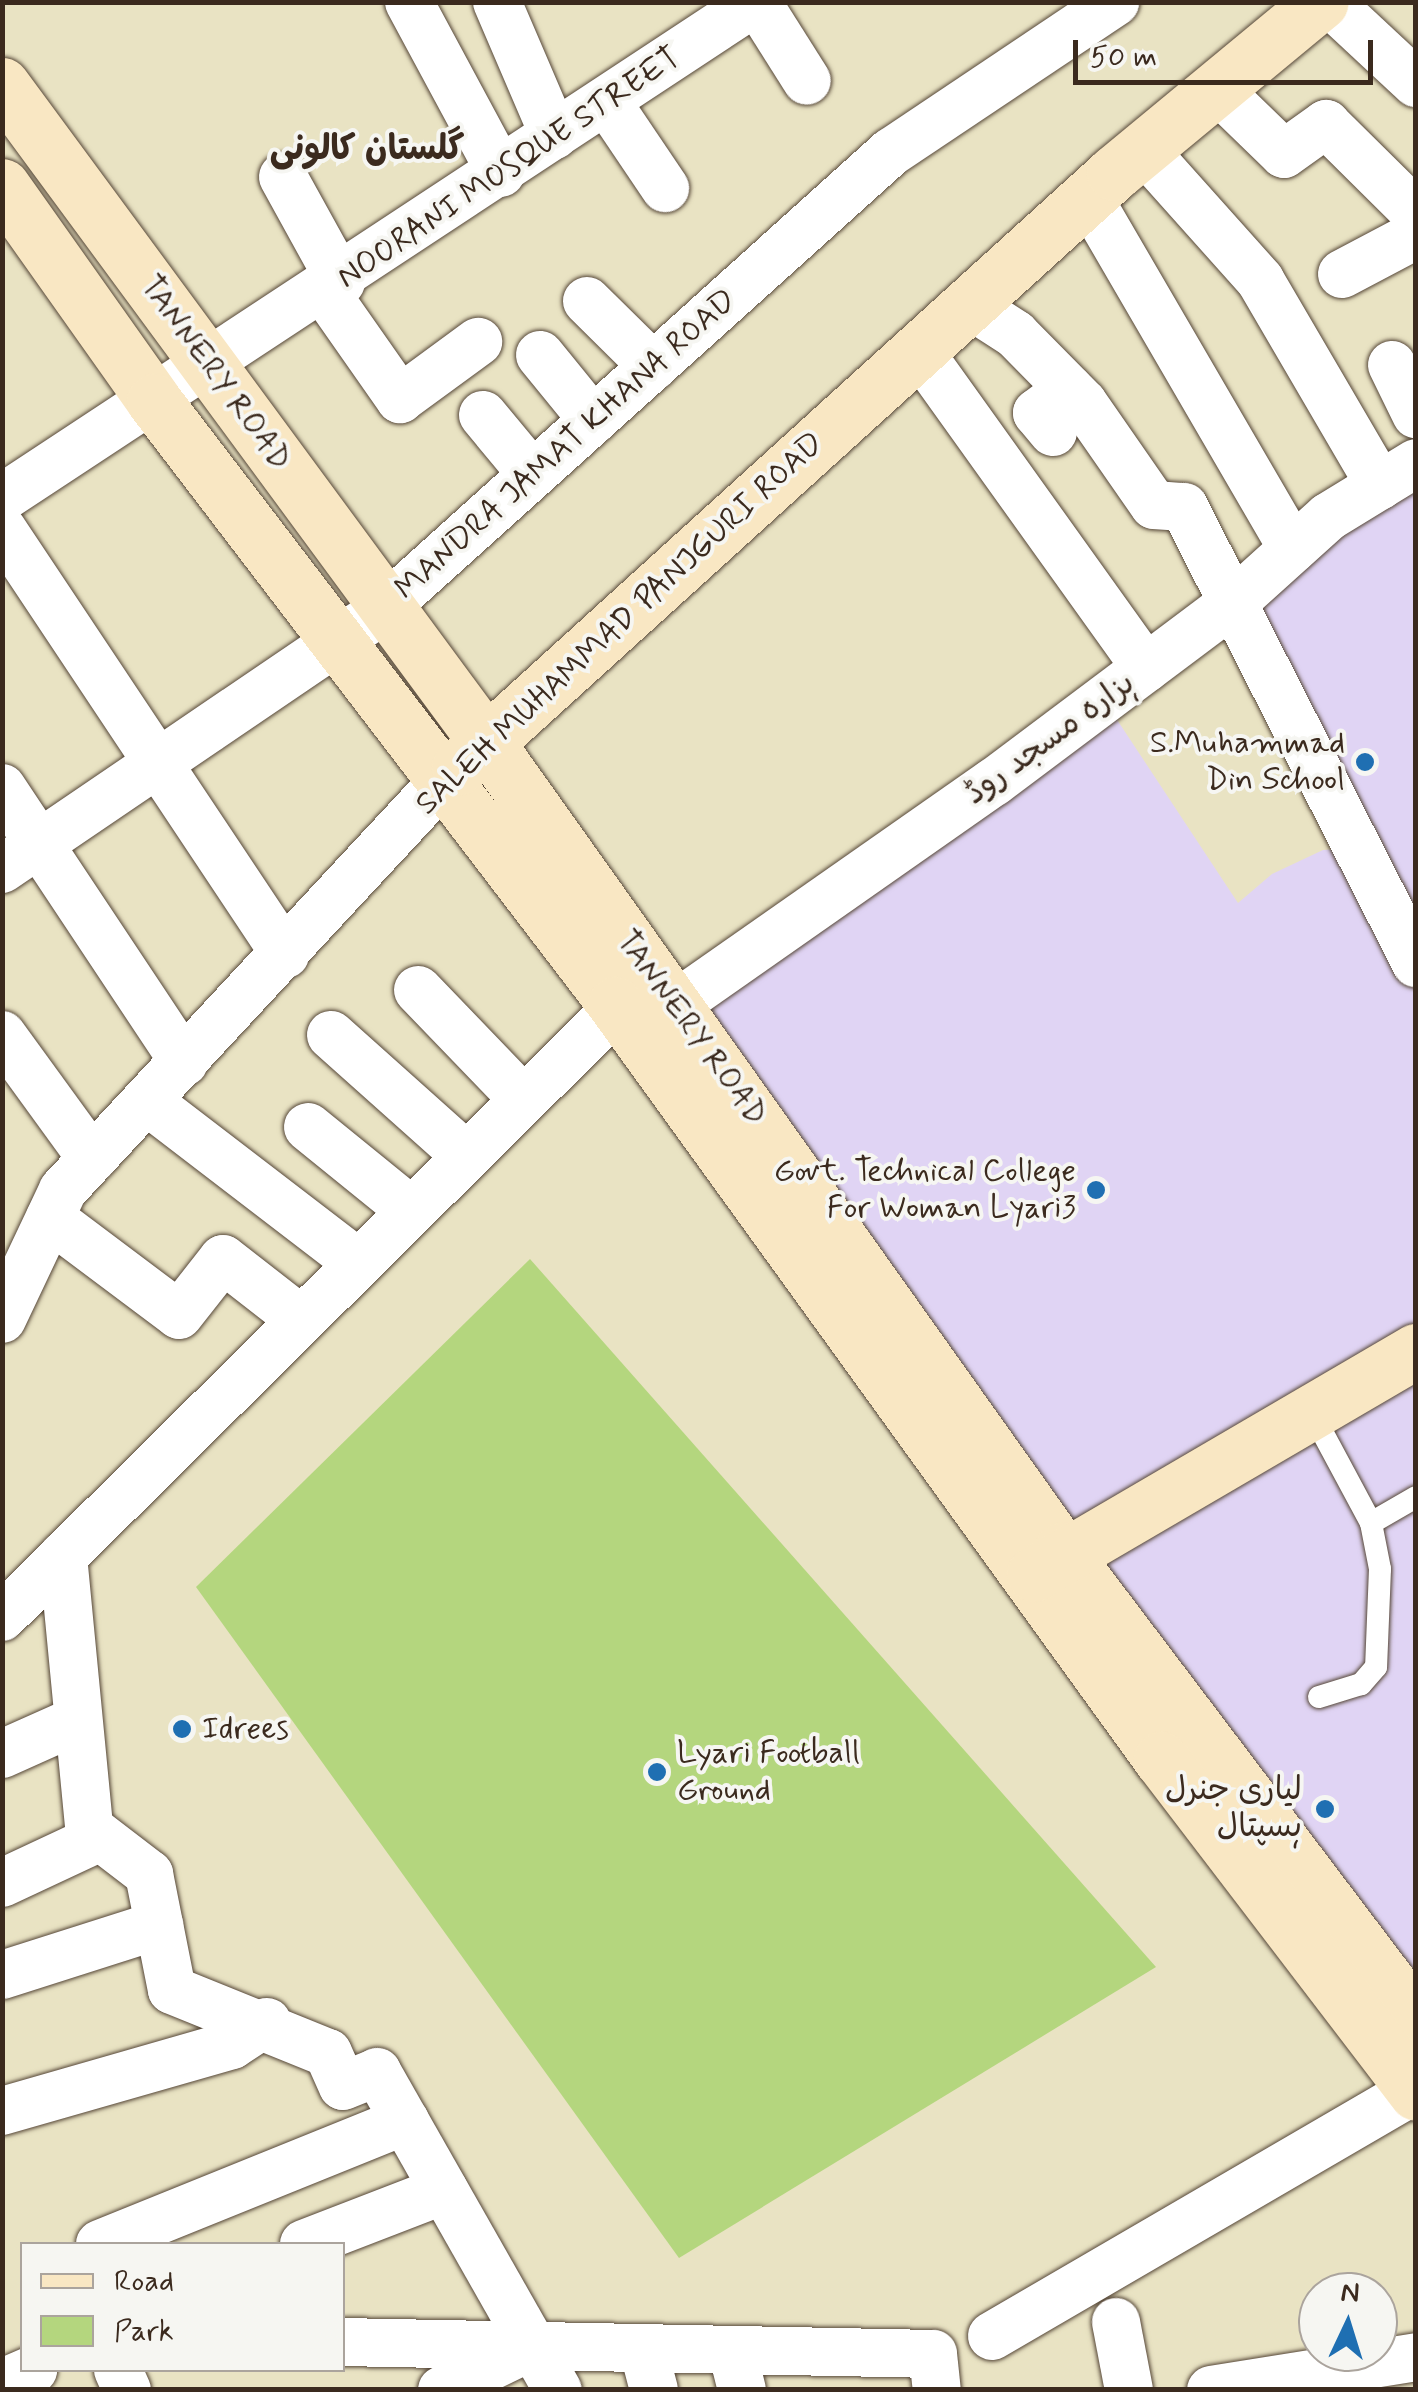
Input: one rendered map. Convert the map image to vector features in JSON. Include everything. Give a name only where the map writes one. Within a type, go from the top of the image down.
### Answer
[{"type":"main road","name":"SALEH MUHAMMAD PANJGURI ROAD","points":[[443,781],[1088,197],[1321,2]]},
{"type":"main road","name":"TANNERY ROAD","points":[[6,98],[211,364],[443,781],[648,995]]},
{"type":"main road","name":"TANNERY ROAD","points":[[2,186],[154,402],[359,625],[487,743],[648,995],[1415,2091]]},
{"type":"main road","points":[[1046,1565],[1416,1351]]},
{"type":"main road","name":"TANNERY ROAD","points":[[1046,1565],[1416,2020]]},
{"type":"street","points":[[409,2],[501,174]]},
{"type":"street","points":[[497,2],[554,135]]},
{"type":"street","points":[[756,2],[807,81]]},
{"type":"street","name":"NOORANI MOSQUE STREET","points":[[2,498],[333,287],[607,102],[690,22],[756,2]]},
{"type":"street","name":"MANDRA JAMAT KHANA ROAD","points":[[21,856],[359,625],[890,152],[1114,2]]},
{"type":"street","points":[[1329,2],[1416,83]]},
{"type":"street","points":[[1217,89],[1284,154],[1326,124],[1416,214]]},
{"type":"street","points":[[607,102],[665,188]]},
{"type":"street","points":[[1143,149],[1260,280],[1398,474]]},
{"type":"street","points":[[283,177],[333,287],[400,400],[478,342]]},
{"type":"street","points":[[1088,197],[1293,550]]},
{"type":"street","points":[[1342,274],[1416,235]]},
{"type":"street","points":[[587,301],[653,366]]},
{"type":"street","points":[[970,305],[1015,334],[1061,410],[1129,504],[1184,507],[1416,963]]},
{"type":"street","points":[[919,352],[1146,668]]},
{"type":"street","points":[[540,356],[593,420]]},
{"type":"street","points":[[1392,365],[1416,414]]},
{"type":"street","points":[[483,415],[532,474]]},
{"type":"street","name":"ہزارہ مسجد روڈ","points":[[2,1617],[521,1097],[648,995],[1146,668],[1234,602],[1293,550],[1398,474]]},
{"type":"street","points":[[2,530],[284,954]]},
{"type":"street","name":"SALEH MUHAMMAD PANJGURI ROAD","points":[[2,1319],[50,1218],[92,1159],[443,781]]},
{"type":"street","points":[[2,788],[21,856],[184,1062]]},
{"type":"street","points":[[418,990],[521,1097]]},
{"type":"street","points":[[2,1035],[92,1159]]},
{"type":"street","points":[[331,1035],[464,1154]]},
{"type":"street","points":[[147,1101],[357,1262]]},
{"type":"street","points":[[308,1127],[409,1210]]},
{"type":"street","points":[[50,1218],[179,1316],[223,1259],[300,1319]]},
{"type":"street","points":[[63,1556],[89,1828],[149,1874],[172,1990],[267,2022],[328,2053],[344,2086],[377,2072],[558,2390]]},
{"type":"street","points":[[2,1754],[78,1720]]},
{"type":"street","points":[[2,1882],[100,1837]]},
{"type":"street","points":[[2,1974],[159,1925]]},
{"type":"street","points":[[2,2110],[232,2045],[267,2022]]},
{"type":"street","points":[[992,2336],[1415,2091]]},
{"type":"street","points":[[105,2242],[405,2121]]},
{"type":"street","points":[[309,2242],[444,2190]]},
{"type":"street","points":[[1116,2322],[1129,2390]]},
{"type":"street","points":[[345,2342],[532,2346],[648,2369],[846,2371],[933,2354],[938,2390]]},
{"type":"street","points":[[442,2390],[532,2346]]},
{"type":"street","points":[[1211,2390],[1416,2357]]},
{"type":"street","points":[[2,2384],[32,2372]]},
{"type":"lane","points":[[1311,1411],[1371,1523],[1380,1569],[1376,1667],[1361,1684],[1319,1696]]},
{"type":"lane","points":[[1371,1523],[1416,1497]]},
{"type":"shaded area","name":"Govt. Technical College For Woman Lyari3","points":[[1415,463],[1415,2061],[654,1030],[1104,700],[1238,903],[1272,874],[1323,850],[1356,848],[1234,602]]},
{"type":"green space","name":"Lyari Football Ground","points":[[530,1259],[1156,1967],[679,2258],[196,1587]]},
{"type":"place","name":"S.Muhammad Din School","points":[[1365,762]]},
{"type":"place","name":"Govt. Technical College For Woman Lyari3","points":[[1096,1190]]},
{"type":"place","name":"Idrees","points":[[182,1729]]},
{"type":"place","name":"Lyari Football Ground","points":[[657,1772]]},
{"type":"place","name":"لیاری جنرل ہسپتال","points":[[1325,1809]]},
{"type":"district","name":"گلستان کالونی","points":[[367,149]]}]
